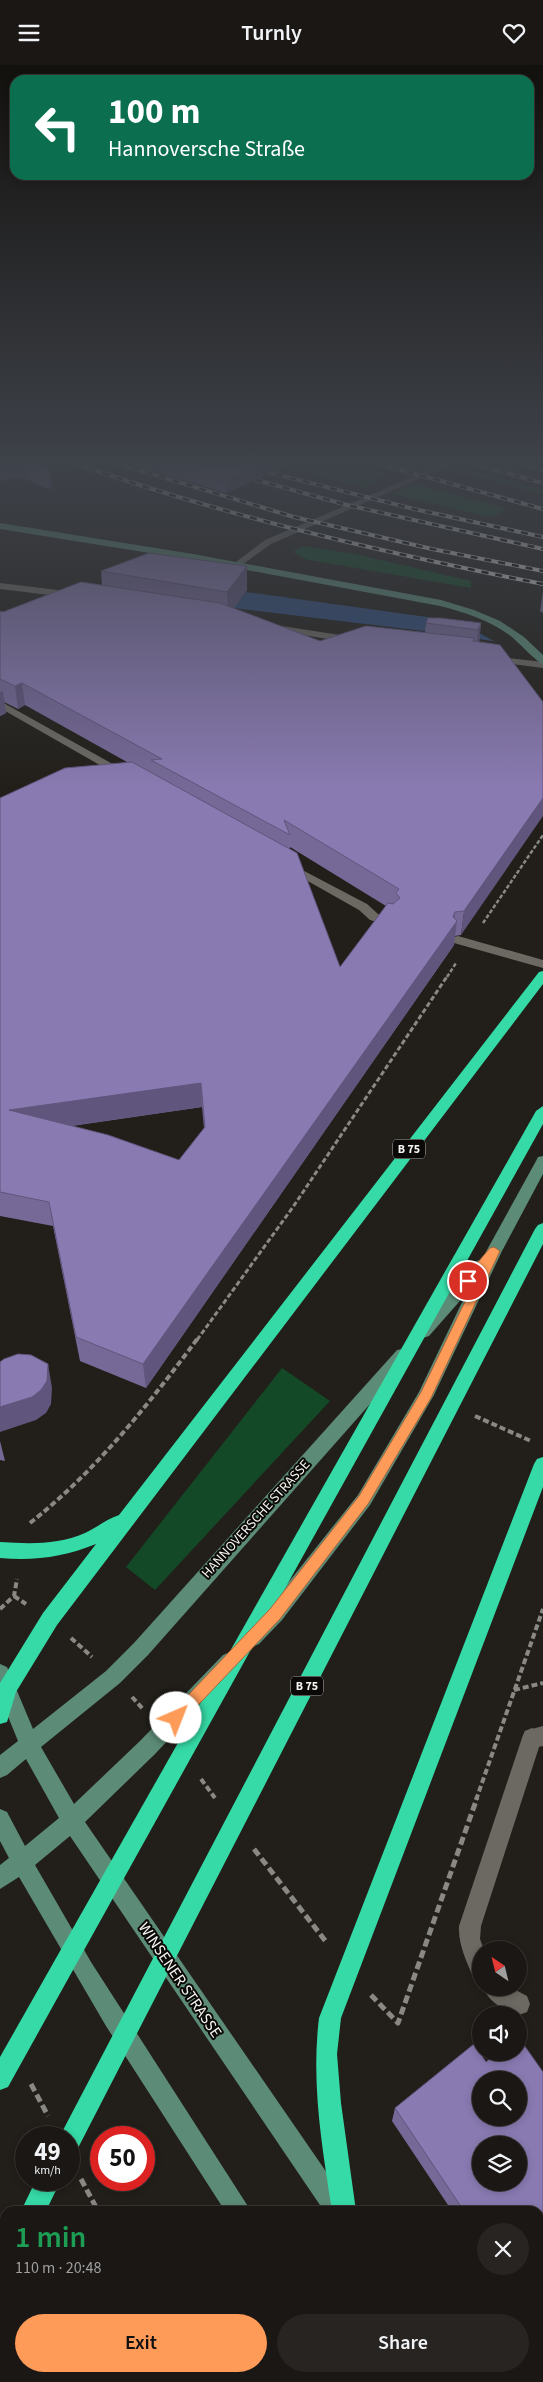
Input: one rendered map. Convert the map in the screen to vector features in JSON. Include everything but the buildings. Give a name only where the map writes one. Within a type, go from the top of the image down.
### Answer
[{"type":"highway","name":"B 75","points":[[0,1715],[4,1681],[543,975]]},
{"type":"highway","points":[[0,2079],[543,1111]]},
{"type":"highway","name":"B 75","points":[[77,2126],[543,1229]]},
{"type":"highway","points":[[343,2206],[330,2103],[326,2054],[330,2018],[347,1969],[543,1464]]},
{"type":"highway","name":"B 75","points":[[0,1550],[23,1552],[54,1551],[101,1535],[130,1516]]},
{"type":"highway","points":[[36,2206],[43,2191]]},
{"type":"main road","points":[[274,572],[441,603],[488,618],[508,628],[523,640],[543,663]]},
{"type":"main road","name":"HANNOVERSCHE STRASSE","points":[[0,1878],[72,1821],[164,1731],[275,1614],[364,1500],[426,1395],[494,1251],[543,1161]]},
{"type":"main road","name":"HANNOVERSCHE STRASSE","points":[[0,1768],[113,1677],[141,1649],[494,1251]]},
{"type":"main road","name":"WINSENER STRASSE","points":[[4,1681],[29,1745],[72,1821],[335,2206]]},
{"type":"main road","points":[[0,1819],[21,1863],[105,2004],[236,2206]]},
{"type":"street","points":[[0,586],[76,595],[53,602]]},
{"type":"street","points":[[268,627],[362,641]]},
{"type":"street","points":[[486,658],[543,663]]},
{"type":"street","points":[[0,704],[134,780]]},
{"type":"street","points":[[278,860],[362,907],[374,917],[390,922]]},
{"type":"street","points":[[464,941],[543,964]]},
{"type":"street","points":[[472,1946],[469,1939],[470,1926],[538,1737]]},
{"type":"street","points":[[503,1996],[519,2004]]},
{"type":"path","points":[[25,1527],[63,1496],[129,1428],[230,1297],[464,941],[543,835]]},
{"type":"path","points":[[471,1415],[534,1442]]},
{"type":"path","points":[[0,1609],[14,1596]]},
{"type":"path","points":[[252,1846],[347,1969],[398,2023],[543,1609]]},
{"type":"path","points":[[514,1691],[543,1683]]},
{"type":"path","points":[[199,1777],[217,1800]]},
{"type":"path","points":[[80,2178],[95,2206]]},
{"type":"green space","points":[[380,572],[433,572],[471,581],[471,588]]},
{"type":"green space","points":[[282,1368],[330,1401],[155,1590],[126,1567]]},
{"type":"water","points":[[246,592],[543,633],[543,649],[440,633],[234,608]]},
{"type":"pier","points":[[427,614],[543,630],[543,651],[499,644],[467,626]]},
{"type":"railway","points":[[485,572],[543,584]]},
{"type":"route","points":[[176,1718],[275,1614],[364,1500],[426,1395],[494,1251],[468,1281]]}]
